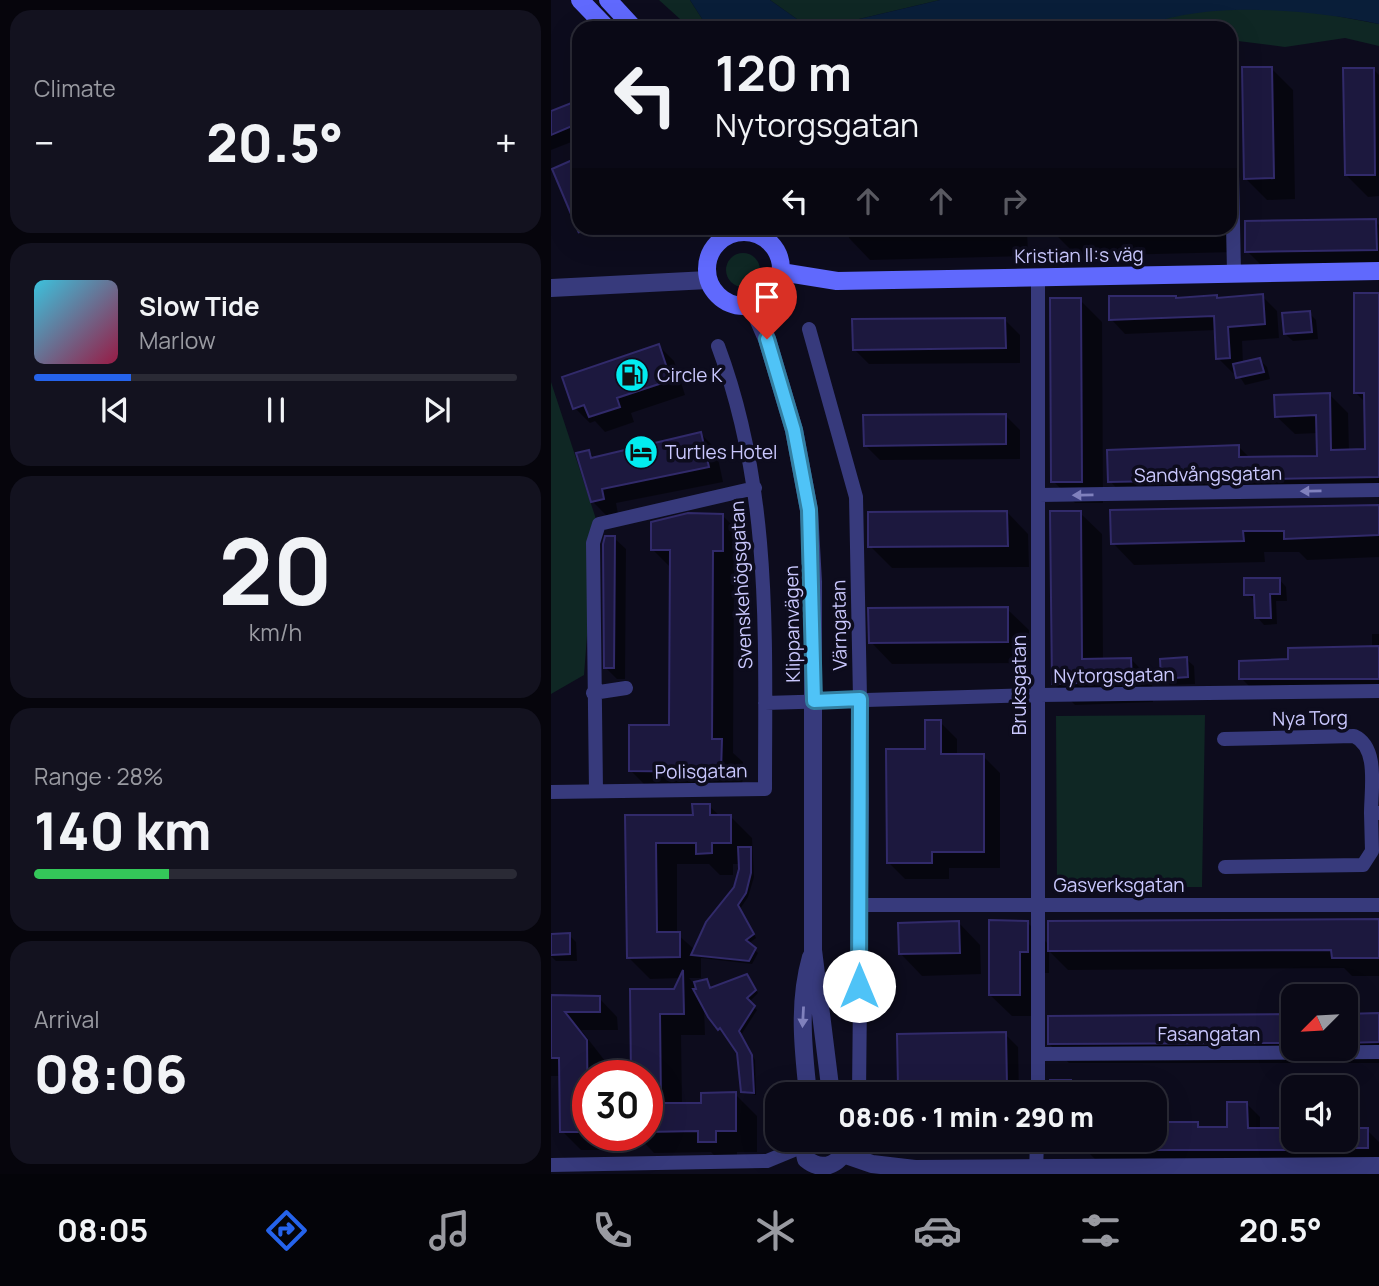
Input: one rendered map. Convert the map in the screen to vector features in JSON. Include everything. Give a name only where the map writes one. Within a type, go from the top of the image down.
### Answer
[{"type":"main road","points":[[580,0],[600,21]]},
{"type":"main road","points":[[608,0],[628,21]]},
{"type":"main road","points":[[719,235],[710,253],[708,280],[712,289],[725,302],[743,306],[761,302],[775,289],[781,272],[777,254],[763,235]]},
{"type":"main road","name":"Kristian II:s väg","points":[[781,272],[837,281],[1379,271]]},
{"type":"street","points":[[1233,235],[1234,273]]},
{"type":"street","name":"Bruksgatan","points":[[1038,277],[1038,1082]]},
{"type":"street","points":[[551,288],[708,280]]},
{"type":"street","name":"Klippanvägen","points":[[752,305],[767,339],[794,430],[809,510],[814,701],[813,950],[830,1082]]},
{"type":"street","name":"Värngatan","points":[[809,330],[856,497],[862,799],[859,1082]]},
{"type":"street","name":"Svenskehögsgatan","points":[[718,346],[740,414],[763,543],[765,703]]},
{"type":"street","points":[[596,791],[593,543],[599,524],[755,488]]},
{"type":"street","name":"Sandvångsgatan","points":[[1039,495],[1379,490]]},
{"type":"street","points":[[593,692],[626,688]]},
{"type":"street","name":"Nytorgsgatan","points":[[765,703],[1039,695],[1379,691]]},
{"type":"street","name":"Polisgatan","points":[[551,792],[765,789],[765,703]]},
{"type":"street","name":"Nya Torg","points":[[1224,739],[1354,736],[1362,739],[1370,754],[1375,813],[1372,851],[1363,864],[1225,867]]},
{"type":"street","name":"Gasverksgatan","points":[[859,905],[1379,905]]},
{"type":"street","name":"Klippanvägen","points":[[807,1082],[802,1038],[805,979],[813,950]]},
{"type":"street","name":"Fasangatan","points":[[1039,1054],[1379,1052]]},
{"type":"street","points":[[551,1165],[608,1169],[767,1161],[784,1152]]},
{"type":"street","points":[[806,1152],[809,1161],[822,1166],[834,1163],[841,1152]]},
{"type":"street","points":[[852,1152],[872,1164],[915,1169],[995,1166],[1037,1172],[1379,1166]]},
{"type":"street","points":[[1037,1152],[1037,1172]]},
{"type":"green space","points":[[659,0],[690,0],[704,21],[682,21]]},
{"type":"green space","points":[[770,0],[940,0],[855,20],[800,21]]},
{"type":"green space","points":[[1268,3],[1379,24],[1379,46],[1345,38],[1285,47],[1237,41],[1237,21],[1152,21],[1169,12],[1218,4]]},
{"type":"green space","points":[[743,253],[755,258],[760,270],[755,282],[743,287],[731,282],[726,270],[731,258]]},
{"type":"green space","points":[[551,382],[596,519],[584,675],[551,694]]},
{"type":"green space","points":[[1205,715],[1202,887],[1057,887],[1056,716]]},
{"type":"water","points":[[690,0],[770,0],[800,21],[704,21]]},
{"type":"water","points":[[940,0],[1379,0],[1379,24],[1321,14],[1257,10],[1224,10],[1166,19],[828,21],[855,20]]},
{"type":"building","points":[[1242,67],[1272,67],[1274,178],[1244,179]]},
{"type":"building","points":[[1343,68],[1374,68],[1375,175],[1345,175]]},
{"type":"building","points":[[572,103],[572,126],[551,135],[551,111]]},
{"type":"building","points":[[572,160],[572,216],[552,169]]},
{"type":"building","points":[[1376,219],[1377,250],[1245,252],[1245,221]]},
{"type":"building","points":[[1354,293],[1379,293],[1379,477],[1108,482],[1107,450],[1239,445],[1239,457],[1317,456],[1316,415],[1275,417],[1274,395],[1330,393],[1331,450],[1365,449],[1364,393],[1354,393]]},
{"type":"building","points":[[1263,294],[1265,324],[1228,327],[1230,358],[1216,359],[1214,316],[1109,320],[1109,296],[1176,298],[1217,295],[1217,298]]},
{"type":"building","points":[[1050,298],[1081,298],[1082,482],[1051,482]]},
{"type":"building","points":[[1310,311],[1312,332],[1284,334],[1282,313]]},
{"type":"building","points":[[1005,318],[1006,348],[853,350],[852,319]]},
{"type":"building","points":[[659,344],[671,380],[617,398],[620,407],[589,417],[584,405],[573,409],[562,377]]},
{"type":"building","points":[[1260,358],[1264,372],[1236,378],[1233,364]]},
{"type":"building","points":[[1006,414],[1006,444],[864,446],[863,415]]},
{"type":"building","points":[[701,432],[709,467],[602,489],[604,499],[591,502],[576,453],[589,450],[591,458]]},
{"type":"building","points":[[1379,505],[1379,535],[1284,539],[1284,531],[1243,531],[1244,541],[1111,544],[1110,510]]},
{"type":"building","points":[[1007,511],[1008,546],[868,547],[868,512]]},
{"type":"building","points":[[1050,511],[1081,511],[1082,659],[1131,658],[1132,681],[1052,684]]},
{"type":"building","points":[[688,513],[723,514],[723,551],[713,551],[712,739],[722,739],[721,772],[629,771],[629,725],[669,725],[670,550],[651,550],[651,522]]},
{"type":"building","points":[[605,536],[615,536],[614,668],[604,668]]},
{"type":"building","points":[[1244,578],[1280,578],[1280,594],[1270,594],[1271,618],[1255,618],[1254,595],[1244,595]]},
{"type":"building","points":[[1008,607],[1008,642],[869,643],[868,608]]},
{"type":"building","points":[[1379,646],[1379,679],[1239,679],[1239,661],[1288,659],[1288,648]]},
{"type":"building","points":[[1187,657],[1188,677],[1161,679],[1160,659]]},
{"type":"building","points":[[925,720],[941,720],[941,754],[984,754],[984,852],[932,852],[932,863],[887,863],[886,749],[925,749]]},
{"type":"building","points":[[692,804],[710,804],[710,815],[731,815],[731,843],[712,843],[712,853],[696,854],[696,843],[656,843],[657,932],[680,932],[680,957],[627,958],[625,815],[693,815]]},
{"type":"building","points":[[738,847],[751,847],[751,873],[746,893],[738,905],[754,934],[746,940],[756,948],[749,961],[691,955],[706,922],[734,887],[739,869]]},
{"type":"building","points":[[1379,919],[1379,958],[1332,958],[1331,950],[1048,951],[1048,921]]},
{"type":"building","points":[[989,920],[1028,921],[1028,952],[1020,952],[1020,995],[989,995]]},
{"type":"building","points":[[959,921],[960,953],[899,954],[898,923]]},
{"type":"building","points":[[570,933],[570,954],[551,955],[551,934]]},
{"type":"building","points":[[683,970],[684,1014],[660,1014],[661,1060],[631,1060],[630,989],[674,989]]},
{"type":"building","points":[[747,974],[756,990],[747,998],[755,1006],[739,1031],[752,1055],[754,1093],[741,1092],[737,1053],[720,1028],[718,1030],[708,1017],[693,989],[696,989],[694,982],[707,979],[710,988]]},
{"type":"building","points":[[551,995],[600,996],[600,1012],[565,1012],[587,1040],[587,1060],[572,1060],[572,1132],[560,1132],[559,1058],[551,1058]]},
{"type":"building","points":[[1379,1013],[1379,1042],[1358,1043],[1358,1014]]},
{"type":"building","points":[[1281,1014],[1281,1043],[1048,1044],[1048,1016]]},
{"type":"building","points":[[1006,1032],[1007,1082],[898,1082],[897,1034]]},
{"type":"building","points":[[1050,1080],[1071,1080],[1071,1082]]},
{"type":"building","points":[[736,1092],[736,1131],[716,1131],[716,1142],[698,1142],[698,1131],[663,1132],[663,1103],[701,1103],[701,1093]]},
{"type":"building","points":[[1227,1102],[1247,1102],[1248,1128],[1281,1128],[1281,1150],[1167,1150],[1167,1122],[1198,1122],[1198,1127],[1227,1127]]},
{"type":"building","points":[[1358,1128],[1368,1128],[1368,1148],[1358,1148]]},
{"type":"place","name":"Circle K","points":[[632,375]]},
{"type":"place","name":"Turtles Hotel","points":[[641,452]]},
{"type":"route","points":[[767,339],[794,430],[809,510],[813,582],[814,701],[860,699],[862,799],[859,986]]}]
